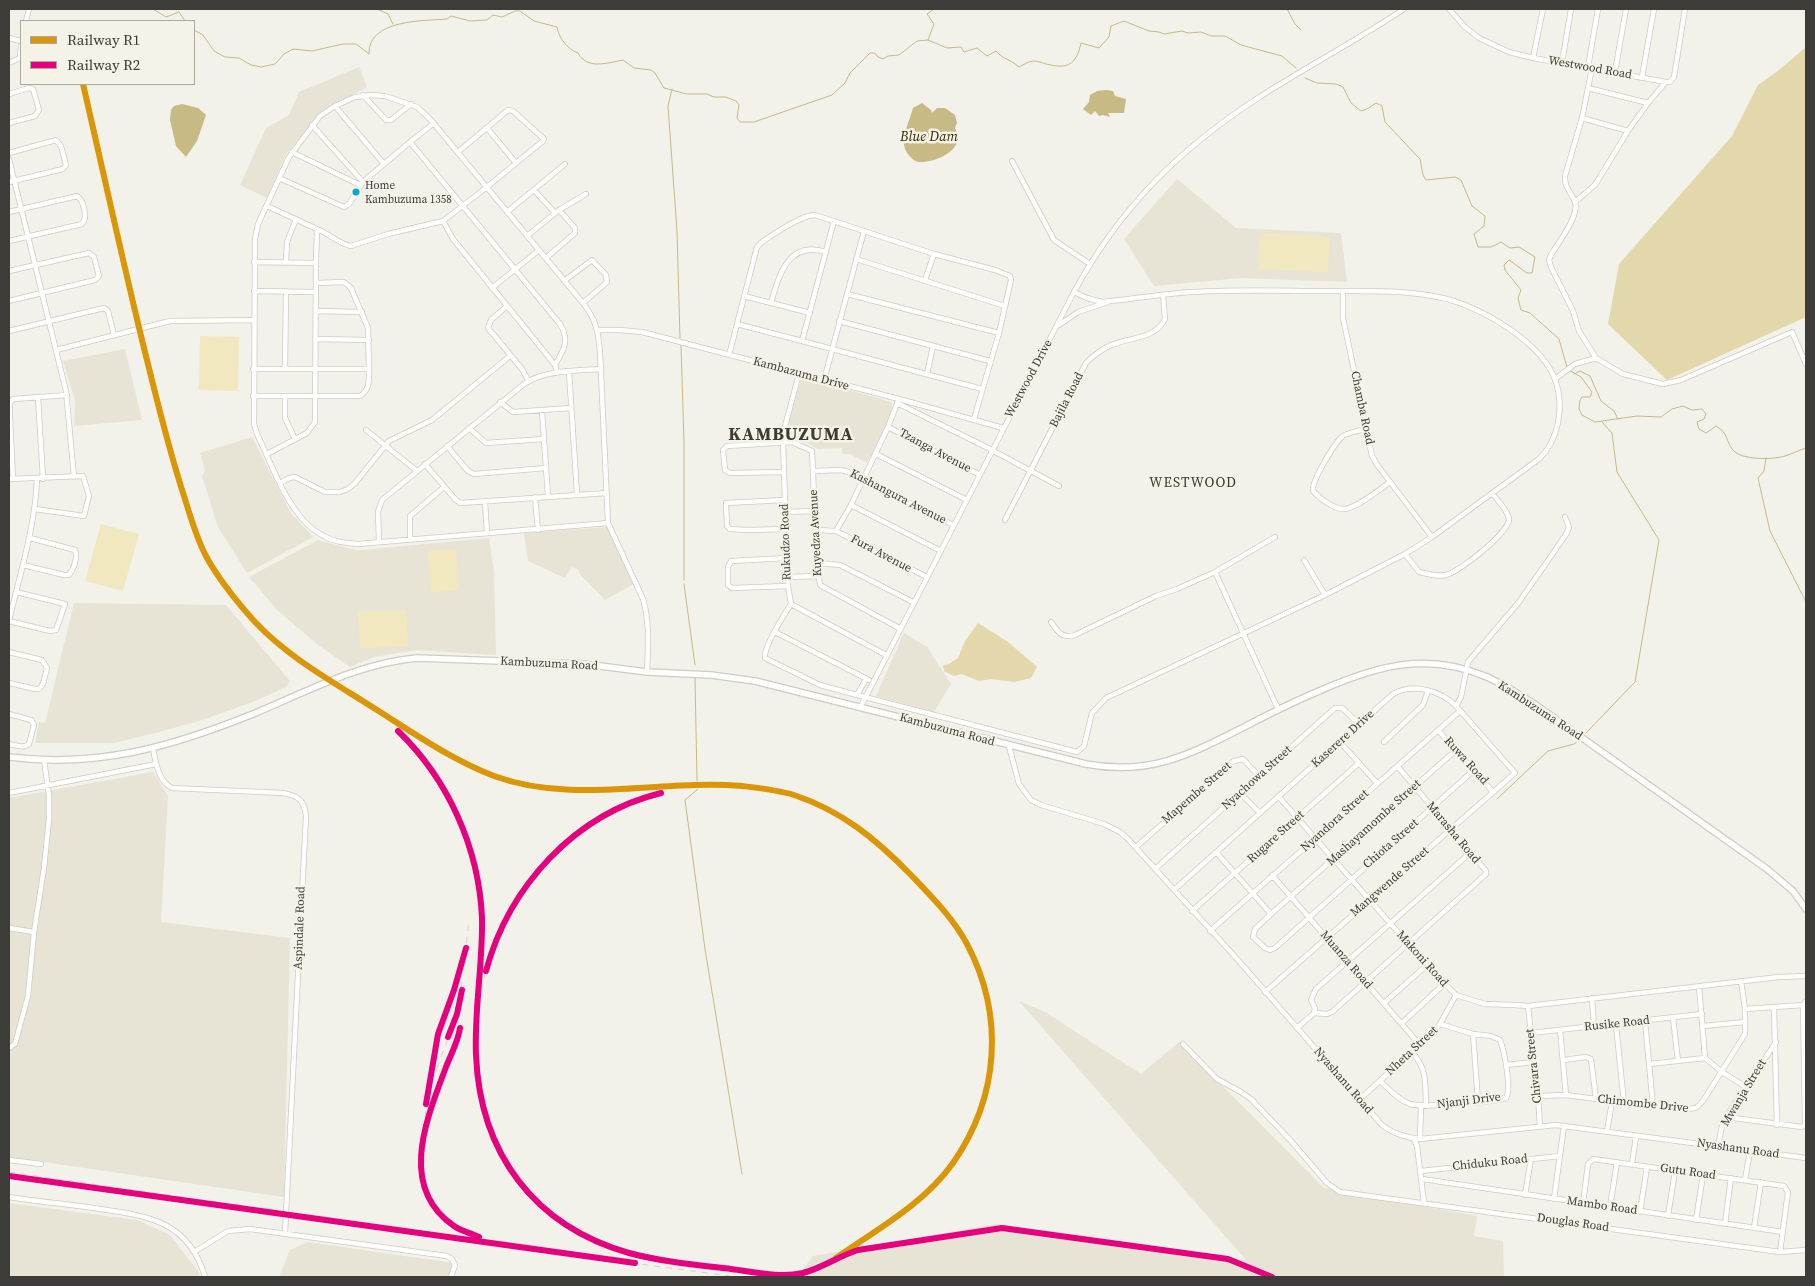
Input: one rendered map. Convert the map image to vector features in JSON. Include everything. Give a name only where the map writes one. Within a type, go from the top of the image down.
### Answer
[{"type":"main road","name":"Kambuzuma Road","points":[[9,757],[44,760],[88,760],[153,749],[230,722],[348,674],[392,661],[417,658],[584,664],[647,672],[702,674],[755,682],[1009,746],[1094,766],[1120,768],[1144,766],[1173,760],[1186,755],[1278,709],[1349,678],[1389,666],[1410,664],[1439,665],[1467,670],[1486,677],[1507,687],[1557,720],[1777,877],[1792,891],[1806,909]]},
{"type":"street","name":"Westwood Drive","points":[[860,708],[899,628],[941,551],[1074,292],[1108,237],[1145,190],[1206,135],[1257,98],[1404,9]]},
{"type":"street","name":"Westwood Road","points":[[1449,9],[1469,31],[1486,42],[1509,52],[1666,82]]},
{"type":"street","points":[[1533,58],[1543,9]]},
{"type":"street","points":[[1562,63],[1571,9]]},
{"type":"street","points":[[1598,9],[1588,88],[1582,118],[1564,176],[1565,185],[1575,202],[1574,215],[1550,255],[1550,263],[1574,311],[1579,331],[1596,358],[1623,374],[1663,384],[1681,380],[1792,332],[1806,364]]},
{"type":"street","points":[[1615,72],[1626,9]]},
{"type":"street","points":[[1642,77],[1654,9]]},
{"type":"street","points":[[1575,202],[1595,185],[1628,131],[1648,103],[1666,82],[1670,82],[1674,77],[1685,9]]},
{"type":"street","points":[[9,94],[29,88],[33,89],[39,110],[34,116],[9,123]]},
{"type":"street","points":[[1588,88],[1648,103]]},
{"type":"street","points":[[363,96],[386,120],[391,120],[411,104]]},
{"type":"street","points":[[608,523],[410,540],[349,543],[324,536],[310,526],[296,512],[280,483],[255,429],[253,369],[256,230],[292,152],[323,113],[335,106],[363,96],[385,96],[411,104],[421,110],[434,123],[546,258],[593,318],[598,330],[608,523],[643,600],[648,631],[647,672]]},
{"type":"street","points":[[335,106],[384,164]]},
{"type":"street","points":[[267,206],[330,234],[345,245],[351,246],[443,220],[487,188],[544,139],[513,111],[508,110],[458,152]]},
{"type":"street","points":[[1582,118],[1628,131]]},
{"type":"street","points":[[279,178],[344,207],[349,204],[362,184],[434,123]]},
{"type":"street","points":[[312,125],[362,184]]},
{"type":"street","points":[[487,128],[516,163]]},
{"type":"street","points":[[9,153],[56,140],[61,146],[66,162],[63,168],[11,181]]},
{"type":"street","points":[[410,142],[560,324],[566,342],[555,365]]},
{"type":"street","points":[[292,152],[362,184]]},
{"type":"street","points":[[9,158],[11,181],[21,209],[67,395],[74,477]]},
{"type":"street","points":[[1012,161],[1054,240],[1090,264]]},
{"type":"street","points":[[507,212],[565,164]]},
{"type":"street","points":[[534,190],[555,213]]},
{"type":"street","points":[[527,236],[555,213],[586,194]]},
{"type":"street","points":[[9,212],[76,196],[80,198],[86,219],[83,223],[9,241]]},
{"type":"street","points":[[546,258],[575,233],[575,228],[560,210]]},
{"type":"street","points":[[729,355],[756,251],[762,242],[811,215],[1010,276],[1011,280],[1005,306],[974,420]]},
{"type":"street","points":[[286,262],[287,242],[296,219]]},
{"type":"street","points":[[443,220],[453,239],[555,365],[557,373]]},
{"type":"street","points":[[802,341],[834,222]]},
{"type":"street","points":[[267,454],[307,432],[313,426],[315,419],[317,229]]},
{"type":"street","points":[[824,380],[864,231]]},
{"type":"street","points":[[771,303],[785,264],[808,249],[826,252]]},
{"type":"street","points":[[492,288],[539,250]]},
{"type":"street","points":[[9,271],[89,253],[94,255],[99,274],[99,277],[95,280],[9,302]]},
{"type":"street","points":[[925,280],[934,254]]},
{"type":"street","points":[[856,259],[1005,306]]},
{"type":"street","points":[[564,280],[592,260],[606,275],[607,282],[583,303]]},
{"type":"street","points":[[254,262],[316,263]]},
{"type":"street","points":[[253,396],[356,397],[366,392],[368,385],[369,340],[367,324],[354,292],[347,283],[316,283]]},
{"type":"street","points":[[254,290],[316,292]]},
{"type":"street","points":[[286,291],[286,368]]},
{"type":"street","points":[[886,655],[791,604],[764,655],[765,658],[820,685],[1077,752],[1084,746],[1092,712],[1106,698],[1325,595],[1405,554],[1432,537],[1539,459],[1550,446],[1556,431],[1560,414],[1560,398],[1555,379],[1540,355],[1526,340],[1468,306],[1439,297],[1408,293],[1343,291],[1212,291],[1096,301],[1074,292]]},
{"type":"street","name":"Chamba Road","points":[[1343,291],[1343,318],[1374,459],[1432,537]]},
{"type":"street","points":[[847,294],[998,333]]},
{"type":"street","name":"Bajila Road","points":[[1005,520],[1086,363],[1110,346],[1152,332],[1163,323],[1166,313],[1163,295]]},
{"type":"street","points":[[744,296],[810,313]]},
{"type":"street","points":[[1057,326],[1078,312],[1109,301]]},
{"type":"street","points":[[507,306],[491,320],[488,328],[528,380]]},
{"type":"street","points":[[9,331],[106,308],[114,334]]},
{"type":"street","points":[[316,311],[362,312]]},
{"type":"street","points":[[56,350],[175,320],[254,320]]},
{"type":"street","points":[[839,321],[990,361]]},
{"type":"street","points":[[737,324],[982,389]]},
{"type":"street","name":"Kambazuma Drive","points":[[598,330],[642,332],[1003,428]]},
{"type":"street","points":[[316,339],[369,340]]},
{"type":"street","points":[[927,374],[933,346]]},
{"type":"street","points":[[280,483],[289,478],[294,478],[325,492],[345,491],[355,483],[385,445],[395,437],[432,420],[510,356]]},
{"type":"street","points":[[1555,379],[1578,362],[1596,358]]},
{"type":"street","points":[[253,369],[368,369]]},
{"type":"street","points":[[379,542],[378,512],[380,503],[528,380],[557,373],[600,369]]},
{"type":"street","points":[[569,372],[577,494]]},
{"type":"street","name":"Rukudzo Road","points":[[791,604],[788,586],[783,442],[784,430],[799,374]]},
{"type":"street","points":[[35,509],[84,516],[89,499],[88,488],[83,476],[11,479],[9,418],[11,399],[67,395]]},
{"type":"street","points":[[38,397],[43,478]]},
{"type":"street","points":[[285,397],[285,418],[295,439]]},
{"type":"street","points":[[898,401],[1059,486]]},
{"type":"street","name":"Tzanga Avenue","points":[[898,401],[888,427],[980,475]]},
{"type":"street","points":[[500,402],[513,412],[571,408]]},
{"type":"street","points":[[542,411],[548,496]]},
{"type":"street","points":[[816,530],[836,531],[851,505],[888,427]]},
{"type":"street","points":[[469,428],[482,441],[488,444],[544,439]]},
{"type":"street","points":[[1366,429],[1348,434],[1340,440],[1312,485],[1313,491],[1335,506],[1345,509],[1390,482]]},
{"type":"street","points":[[366,430],[417,472]]},
{"type":"street","points":[[783,442],[727,446],[723,450],[725,470],[730,473],[783,472]]},
{"type":"street","name":"Kuyedza Avenue","points":[[783,442],[795,442],[810,449],[813,453],[819,583],[823,588],[899,628]]},
{"type":"street","points":[[447,446],[468,471],[474,474],[546,468]]},
{"type":"street","points":[[876,454],[966,500]]},
{"type":"street","points":[[426,464],[444,487],[460,503],[607,493]]},
{"type":"street","name":"Kashangura Avenue","points":[[813,472],[844,471],[953,525]]},
{"type":"street","points":[[16,592],[65,604],[58,628],[53,632],[9,621],[22,565],[30,538],[35,509],[37,479]]},
{"type":"street","points":[[410,540],[410,516],[444,487]]},
{"type":"street","points":[[1405,554],[1419,572],[1445,575],[1454,572],[1494,543],[1507,525],[1508,515],[1492,493]]},
{"type":"street","points":[[535,497],[538,530]]},
{"type":"street","points":[[784,500],[726,503],[727,526],[730,529],[748,530],[786,529]]},
{"type":"street","points":[[485,502],[487,533]]},
{"type":"street","points":[[851,505],[941,551]]},
{"type":"street","points":[[785,512],[815,510]]},
{"type":"street","points":[[1456,706],[1461,697],[1468,662],[1519,602],[1568,532],[1569,527],[1565,517]]},
{"type":"street","name":"Fura Avenue","points":[[836,531],[927,577]]},
{"type":"street","points":[[1051,622],[1063,636],[1075,635],[1156,596],[1215,572],[1275,537]]},
{"type":"street","points":[[22,565],[66,575],[71,573],[76,554],[73,549],[30,538]]},
{"type":"street","points":[[787,558],[731,561],[728,567],[728,585],[732,588],[788,586]]},
{"type":"street","points":[[1304,560],[1325,595]]},
{"type":"street","points":[[817,563],[840,565],[913,602]]},
{"type":"street","points":[[1215,572],[1278,709]]},
{"type":"street","points":[[788,577],[818,576]]},
{"type":"street","points":[[775,632],[872,682]]},
{"type":"street","points":[[9,652],[42,660],[47,668],[43,684],[39,689],[35,690],[9,683]]},
{"type":"street","points":[[857,695],[866,679]]},
{"type":"street","name":"Kaserere Drive","points":[[1174,890],[1387,698],[1398,691],[1409,688],[1445,696],[1515,773]]},
{"type":"street","points":[[1384,742],[1423,705],[1428,691]]},
{"type":"street","name":"Nyachowa Street","points":[[1154,869],[1337,707],[1342,708],[1360,724]]},
{"type":"street","name":"Nyandora Street","points":[[1210,931],[1460,711]]},
{"type":"street","points":[[9,714],[31,720],[34,725],[29,744],[26,746],[9,744]]},
{"type":"street","name":"Ruwa Road","points":[[1438,730],[1493,792]]},
{"type":"street","points":[[1340,742],[1377,783]]},
{"type":"street","name":"Nyashanu Road","points":[[1009,746],[1019,784],[1031,800],[1120,832],[1136,847],[1266,992],[1385,1128],[1414,1139],[1420,1139],[1540,1126],[1564,1126],[1806,1158]]},
{"type":"street","name":"Aspindale Road","points":[[153,749],[156,764],[163,781],[172,788],[283,793],[300,799],[305,807],[285,1234]]},
{"type":"street","name":"Mashayamombe Street","points":[[1271,914],[1456,750]]},
{"type":"street","name":"Mapembe Street","points":[[1136,847],[1234,761],[1243,759],[1259,776]]},
{"type":"street","points":[[9,1048],[15,1044],[28,996],[34,932],[44,868],[49,795],[44,760]]},
{"type":"street","name":"Rugare Street","points":[[1192,911],[1359,763]]},
{"type":"street","points":[[9,793],[156,764]]},
{"type":"street","name":"Marasha Road","points":[[1398,767],[1486,871],[1485,876],[1409,944]]},
{"type":"street","name":"Chiota Street","points":[[1271,914],[1255,929],[1253,937],[1270,950],[1275,948],[1474,770]]},
{"type":"street","name":"Mangwende Street","points":[[1266,992],[1515,773]]},
{"type":"street","points":[[1240,793],[1260,813]]},
{"type":"street","name":"Makoni Road","points":[[1278,796],[1427,965],[1456,995],[1485,1004],[1528,1006],[1778,977],[1806,976]]},
{"type":"street","points":[[1216,852],[1271,914]]},
{"type":"street","points":[[1297,1028],[1314,1013],[1315,1008],[1311,1000],[1314,993],[1470,853]]},
{"type":"street","name":"Muanza Road","points":[[1272,875],[1420,1045]]},
{"type":"street","points":[[9,928],[34,932]]},
{"type":"street","points":[[1314,1013],[1327,1014],[1332,1012],[1409,944]]},
{"type":"street","points":[[1384,1003],[1427,965]]},
{"type":"street","name":"Chimombe Drive","points":[[1538,1096],[1566,1095],[1680,1110],[1696,1108],[1722,1072],[1742,1039],[1745,1022],[1741,981]]},
{"type":"street","points":[[1402,1023],[1444,984]]},
{"type":"street","points":[[1700,986],[1705,1058]]},
{"type":"street","name":"Nheta Street","points":[[1359,1100],[1420,1045],[1440,1024],[1456,995]]},
{"type":"street","points":[[1592,998],[1594,1027]]},
{"type":"street","points":[[1726,1117],[1777,1125],[1804,1127],[1806,1123],[1805,1003],[1744,1008]]},
{"type":"street","name":"Chivara Street","points":[[1528,1006],[1540,1126]]},
{"type":"street","points":[[1774,1007],[1777,1125]]},
{"type":"street","name":"Rusike Road","points":[[1531,1033],[1702,1014]]},
{"type":"street","points":[[1674,1018],[1678,1061]]},
{"type":"street","points":[[1645,1021],[1653,1106]]},
{"type":"street","points":[[1703,1026],[1745,1022]]},
{"type":"street","name":"Njanji Drive","points":[[1380,1081],[1405,1102],[1424,1106],[1505,1098],[1508,1096],[1506,1065],[1500,1040],[1491,1036],[1474,1034],[1440,1024]]},
{"type":"street","points":[[1616,1025],[1624,1103]]},
{"type":"street","points":[[1560,1030],[1566,1095]]},
{"type":"street","points":[[1474,1034],[1478,1101]]},
{"type":"street","name":"Mwanja Street","points":[[1718,1146],[1726,1117],[1776,1042]]},
{"type":"street","name":"Douglas Road","points":[[1183,1044],[1217,1079],[1246,1095],[1291,1141],[1327,1183],[1340,1192],[1780,1252],[1806,1250]]},
{"type":"street","points":[[1412,1052],[1420,1061],[1424,1070],[1424,1106],[1420,1139]]},
{"type":"street","points":[[1564,1060],[1586,1057],[1591,1059],[1596,1099]]},
{"type":"street","points":[[1650,1064],[1705,1058],[1722,1072],[1746,1087]]},
{"type":"street","points":[[1506,1065],[1534,1062]]},
{"type":"street","points":[[1607,1131],[1612,1102]]},
{"type":"street","points":[[1554,1199],[1564,1126]]},
{"type":"street","points":[[1632,1164],[1636,1136]]},
{"type":"street","points":[[1414,1139],[1421,1170],[1424,1203]]},
{"type":"street","points":[[1745,1180],[1750,1151]]},
{"type":"street","name":"Chiduku Road","points":[[1421,1170],[1560,1156]]},
{"type":"street","points":[[1525,1195],[1531,1159]]},
{"type":"street","name":"Gutu Road","points":[[1583,1204],[1588,1164],[1593,1159],[1761,1182],[1784,1186],[1788,1192],[1782,1232]]},
{"type":"street","points":[[9,1160],[42,1164]]},
{"type":"street","points":[[1610,1207],[1617,1162]]},
{"type":"street","points":[[1640,1212],[1647,1167]]},
{"type":"street","points":[[1668,1216],[1675,1171]]},
{"type":"street","points":[[1696,1220],[1703,1175]]},
{"type":"street","points":[[1724,1224],[1731,1178]]},
{"type":"street","name":"Mambo Road","points":[[1422,1179],[1782,1232]]},
{"type":"street","points":[[1754,1228],[1761,1182]]},
{"type":"street","points":[[9,1197],[143,1216],[172,1229],[194,1252],[205,1277]]},
{"type":"street","points":[[194,1252],[224,1233],[233,1230],[250,1229],[446,1256],[452,1259],[455,1265],[451,1277]]},
{"type":"street","points":[[1780,1252],[1782,1232]]},
{"type":"shaded area","points":[[1806,47],[1806,317],[1667,380],[1608,324],[1619,264],[1732,136],[1758,85]]},
{"type":"shaded area","points":[[359,67],[367,87],[323,110],[286,154],[267,198],[240,185],[266,128],[289,115],[299,92]]},
{"type":"shaded area","points":[[1177,179],[1236,228],[1341,233],[1347,282],[1241,278],[1154,286],[1124,239]]},
{"type":"shaded area","points":[[1260,233],[1330,237],[1328,272],[1258,269]]},
{"type":"shaded area","points":[[200,336],[239,337],[238,391],[199,390]]},
{"type":"shaded area","points":[[125,349],[142,420],[74,426],[75,401],[63,361]]},
{"type":"shaded area","points":[[802,376],[891,402],[893,409],[867,463],[850,454],[842,454],[842,448],[818,449],[786,432]]},
{"type":"shaded area","points":[[252,437],[291,513],[313,537],[247,573],[218,527],[202,476],[205,471],[200,453]]},
{"type":"shaded area","points":[[101,524],[139,534],[123,591],[85,581]]},
{"type":"shaded area","points":[[607,527],[634,584],[605,600],[579,573],[579,570],[572,567],[565,578],[528,561],[524,533]]},
{"type":"shaded area","points":[[489,538],[494,572],[496,655],[417,650],[374,657],[350,667],[318,645],[278,611],[249,577],[318,540],[355,550],[363,550]]},
{"type":"shaded area","points":[[456,549],[459,590],[431,592],[428,551]]},
{"type":"shaded area","points":[[74,603],[226,605],[290,681],[286,687],[253,702],[202,720],[114,743],[35,743],[39,722],[45,723]]},
{"type":"shaded area","points":[[406,610],[408,646],[360,648],[358,612]]},
{"type":"shaded area","points":[[978,623],[1008,642],[1037,667],[1031,678],[1014,682],[991,679],[979,681],[962,674],[954,676],[944,671],[943,665],[949,664],[958,658],[965,641]]},
{"type":"shaded area","points":[[904,633],[927,647],[951,684],[934,712],[876,696]]},
{"type":"shaded area","points":[[153,772],[168,796],[161,922],[290,938],[284,1197],[9,1157],[9,798]]},
{"type":"shaded area","points":[[1019,1001],[1045,1012],[1141,1074],[1179,1042],[1324,1188],[1477,1216],[1474,1236],[1503,1241],[1504,1277],[797,1277],[813,1256],[996,1224],[1246,1260]]},
{"type":"shaded area","points":[[9,1203],[137,1220],[170,1235],[200,1274],[197,1277],[9,1277]]},
{"type":"shaded area","points":[[308,1242],[453,1263],[448,1277],[279,1277],[290,1250]]},
{"type":"water","points":[[1097,91],[1113,91],[1115,96],[1126,99],[1124,113],[1108,113],[1110,117],[1099,116],[1095,111],[1091,115],[1083,109],[1089,102],[1090,95]]},
{"type":"water","name":"Blue Dam","points":[[922,103],[932,113],[937,108],[945,108],[955,115],[957,123],[955,128],[958,140],[948,154],[930,161],[920,162],[908,154],[904,138],[913,108]]},
{"type":"water","points":[[182,104],[198,108],[206,115],[197,141],[186,157],[176,146],[170,120],[171,110],[174,106]]},
{"type":"waterway","points":[[153,9],[166,17],[179,12],[184,20]]},
{"type":"waterway","points":[[377,9],[388,14],[393,24]]},
{"type":"waterway","points":[[928,40],[934,24],[927,14],[934,9]]},
{"type":"waterway","points":[[1287,9],[1295,24],[1301,30]]},
{"type":"waterway","points":[[195,31],[203,35],[214,51],[225,57],[239,58],[251,65],[261,67],[275,64],[284,54],[293,49],[312,51],[343,44],[356,44],[369,54],[371,43],[378,34],[387,28],[399,24],[447,19],[451,16],[470,21],[487,20],[493,15],[502,17],[515,11],[520,11],[534,21],[557,27],[564,43],[587,62],[604,64],[623,60],[634,68],[651,70],[664,88],[687,94],[707,94],[714,97],[726,97],[736,101],[739,105],[737,118],[740,122],[754,122],[832,95],[845,83],[850,73],[870,53],[875,53],[883,59],[888,56],[899,55],[917,41],[928,40],[947,48],[961,47],[964,52],[977,48],[987,56],[996,51],[1019,67],[1034,61],[1065,66],[1070,64],[1076,57],[1081,43],[1099,48],[1109,37],[1111,26],[1124,21],[1149,31],[1164,34],[1182,31],[1188,33],[1201,32],[1211,36],[1225,36],[1241,45],[1282,56],[1296,68]]},
{"type":"waterway","points":[[1305,78],[1317,83],[1336,84],[1343,87],[1351,103],[1361,111],[1376,103],[1382,106],[1385,122],[1420,159],[1423,175],[1426,180],[1455,177],[1461,180],[1472,206],[1485,216],[1484,226],[1474,234],[1478,247],[1491,247],[1501,242],[1510,248],[1519,247],[1535,257],[1532,273],[1527,273],[1509,260],[1504,265],[1505,270],[1521,290],[1518,298],[1521,310],[1530,313],[1559,339],[1567,367]]},
{"type":"waterway","points":[[672,89],[668,106],[677,231],[680,338]]},
{"type":"waterway","points":[[681,345],[684,443],[684,580]]},
{"type":"waterway","points":[[1569,370],[1581,377],[1592,392],[1590,397],[1582,397],[1579,409],[1582,415],[1595,422],[1637,416],[1661,417],[1672,409],[1683,406],[1692,410],[1702,409],[1706,414],[1704,419],[1697,422],[1699,429],[1706,433],[1716,426],[1723,431],[1733,450],[1743,456],[1773,458],[1785,456],[1806,448]]},
{"type":"waterway","points":[[1574,374],[1580,371],[1590,376],[1601,401],[1614,411],[1618,419]]},
{"type":"waterway","points":[[1586,733],[1635,682],[1659,540],[1617,472],[1612,433],[1602,422]]},
{"type":"waterway","points":[[1766,458],[1764,471],[1758,478],[1770,531],[1806,602]]},
{"type":"waterway","points":[[684,584],[695,665]]},
{"type":"waterway","points":[[695,678],[697,781]]},
{"type":"waterway","points":[[1497,799],[1548,751],[1574,744],[1579,740]]},
{"type":"waterway","points":[[698,789],[685,800],[705,949],[742,1174]]},
{"type":"railway","points":[[355,696],[426,741],[474,767],[499,777],[526,784],[554,789],[584,791],[704,784],[733,785],[763,788],[792,794],[812,801],[849,821],[882,847],[912,876],[948,916],[966,943],[979,972],[988,1003],[991,1034],[990,1066],[984,1096],[974,1126],[959,1154],[940,1180],[904,1211],[836,1258]]},
{"type":"railway","points":[[476,1026],[491,952],[503,923],[518,896],[537,872],[558,849],[582,830],[609,813],[637,800],[666,791]]},
{"type":"railway","points":[[465,955],[469,920]]},
{"type":"railway","points":[[425,1117],[431,1065],[438,1034],[454,990],[466,948]]},
{"type":"railway","points":[[437,1068],[457,1014],[463,975]]},
{"type":"railway","points":[[460,1028],[425,1129],[421,1150],[421,1171],[426,1190],[436,1208],[453,1225],[481,1238]]},
{"type":"railway","points":[[9,1172],[244,1206]]},
{"type":"railway","points":[[719,1268],[778,1275],[801,1273],[818,1268],[858,1250],[1002,1228],[1228,1259],[1272,1277]]},
{"type":"railway","points":[[452,1239],[730,1276]]},
{"type":"rail line","name":"R1","points":[[83,85],[162,422],[192,522],[203,551],[217,575],[255,622],[283,648],[313,670],[449,754],[478,770],[494,776],[554,789],[742,786],[794,795],[828,809],[871,838],[885,850],[934,899],[961,934],[979,971],[987,999],[991,1028],[992,1056],[988,1084],[980,1111],[968,1138],[953,1163],[941,1178],[914,1204],[836,1258]]},
{"type":"rail line","name":"R2","points":[[398,731],[416,750],[446,793],[458,816],[475,866],[482,918],[476,1055],[480,1091],[488,1123],[501,1154],[518,1181],[540,1204],[566,1224],[595,1241],[629,1253],[680,1263],[776,1275],[803,1273],[858,1250],[1002,1228],[1228,1259],[1272,1277]]},
{"type":"rail line","name":"R2","points":[[486,971],[497,940],[511,910],[529,883],[550,858],[574,836],[601,818],[630,803],[661,793]]},
{"type":"rail line","name":"R2","points":[[426,1104],[438,1034],[454,990],[466,948]]},
{"type":"rail line","name":"R2","points":[[448,1037],[457,1014],[462,990]]},
{"type":"rail line","name":"R2","points":[[460,1028],[425,1129],[421,1172],[426,1192],[437,1210],[454,1226],[479,1237]]},
{"type":"rail line","name":"R2","points":[[9,1176],[635,1263]]},
{"type":"place","name":"Home Kambuzuma 1358","points":[[356,192]]},
{"type":"district","name":"KAMBUZUMA","points":[[791,435]]},
{"type":"district","name":"WESTWOOD","points":[[1193,483]]}]
